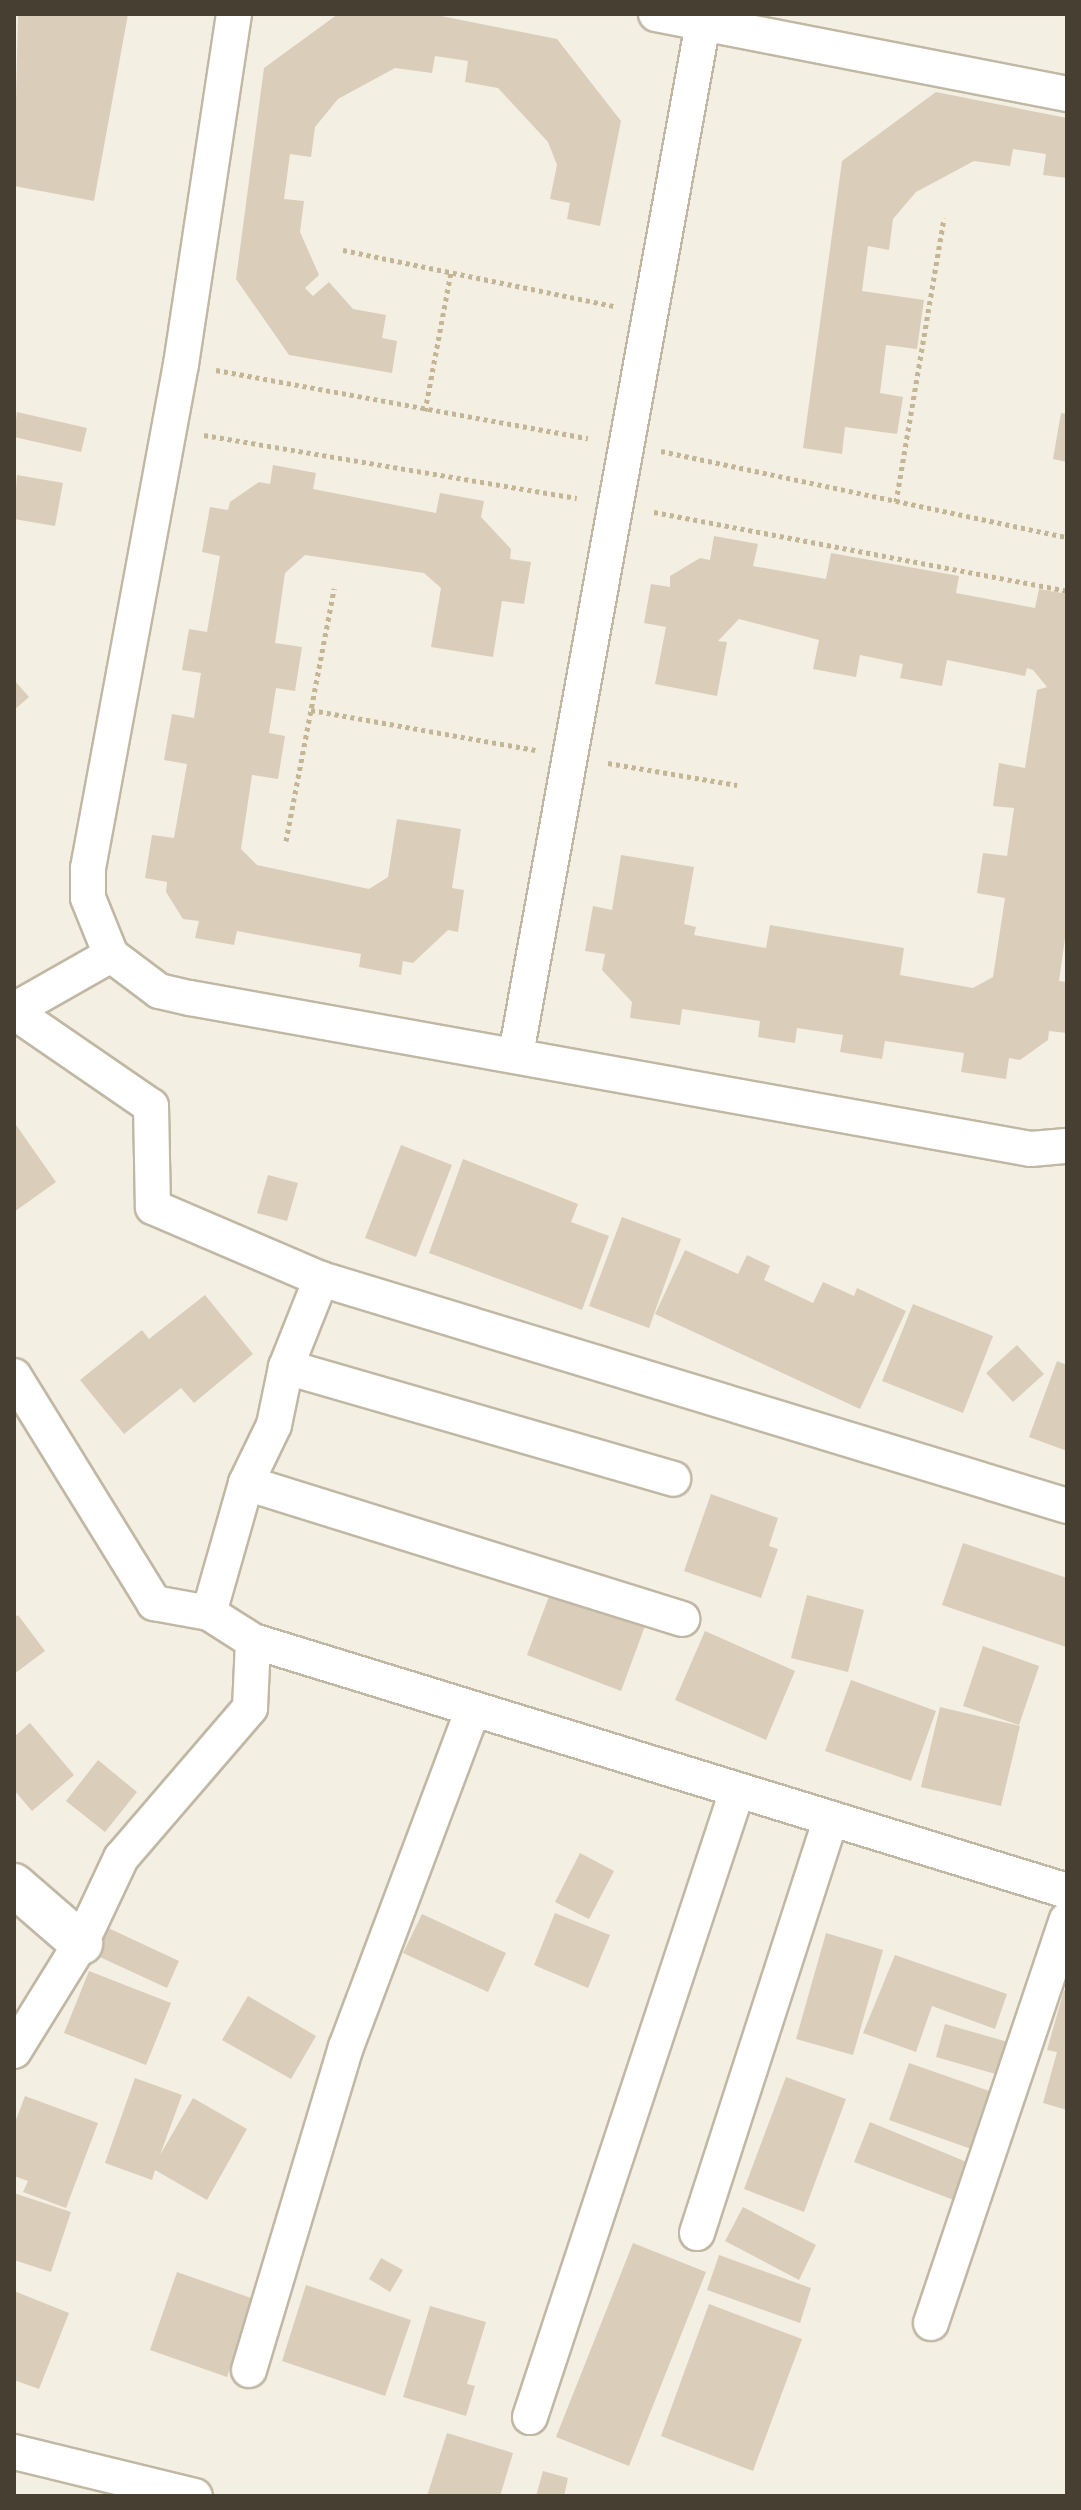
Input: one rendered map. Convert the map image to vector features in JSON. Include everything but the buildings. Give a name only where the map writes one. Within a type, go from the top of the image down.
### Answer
[{"type":"street","points":[[234,14],[181,364],[88,868],[88,898],[111,955],[159,991],[1031,1149],[1067,1146]]},
{"type":"street","points":[[656,14],[1067,94]]},
{"type":"street","points":[[516,1054],[703,23]]},
{"type":"street","points":[[111,955],[14,1011],[151,1106],[153,1207],[321,1279],[1067,1506]]},
{"type":"street","points":[[209,1613],[246,1483],[274,1425],[286,1367],[321,1279]]},
{"type":"street","points":[[286,1367],[673,1479]]},
{"type":"street","points":[[14,1376],[154,1603],[209,1613],[253,1641],[1067,1891]]},
{"type":"street","points":[[246,1483],[682,1619]]},
{"type":"street","points":[[14,2051],[81,1943],[121,1858],[250,1708],[253,1641]]},
{"type":"street","points":[[249,2370],[346,2047],[473,1709]]},
{"type":"street","points":[[530,2417],[737,1791]]},
{"type":"street","points":[[697,2233],[830,1820]]},
{"type":"street","points":[[14,1885],[81,1943]]},
{"type":"street","points":[[931,2323],[1067,1920]]},
{"type":"street","points":[[14,2452],[195,2496]]},
{"type":"path","points":[[896,502],[944,218]]},
{"type":"path","points":[[343,250],[650,314]]},
{"type":"path","points":[[425,411],[451,272]]},
{"type":"path","points":[[286,841],[334,589]]},
{"type":"path","points":[[311,710],[737,785]]}]
